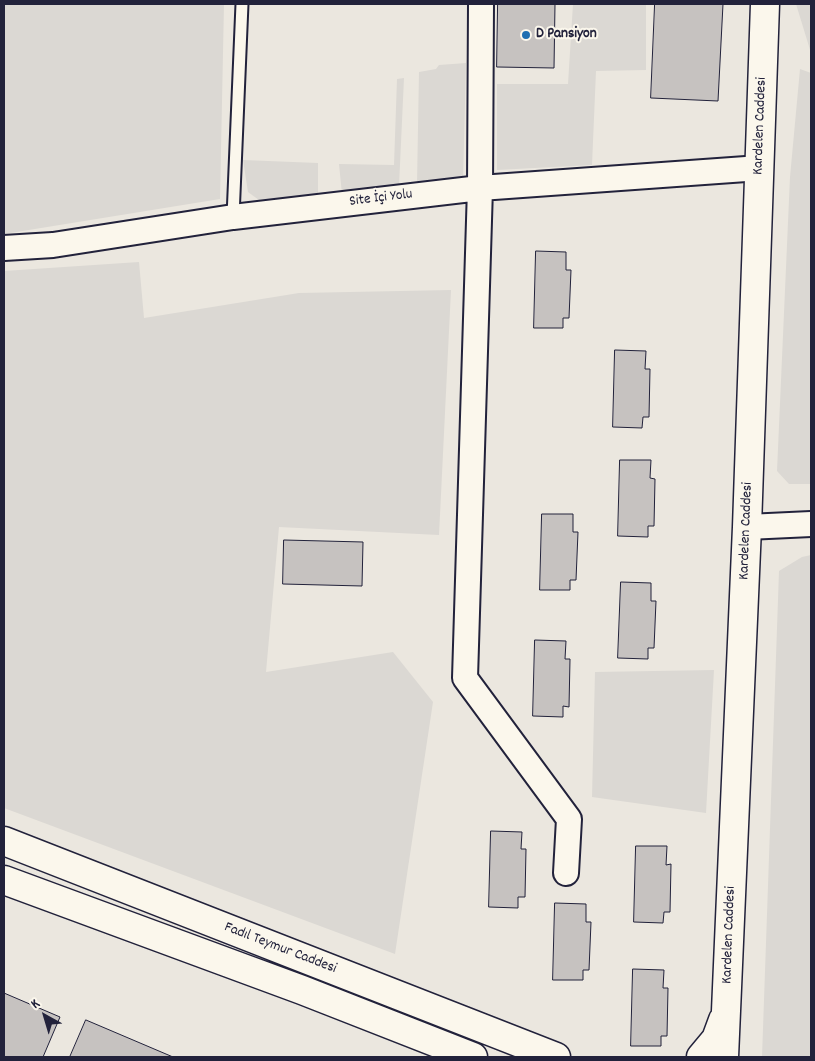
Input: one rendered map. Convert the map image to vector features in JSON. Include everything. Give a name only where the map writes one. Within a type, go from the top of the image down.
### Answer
[{"type":"street","points":[[481,4],[480,188],[465,678],[569,819],[566,873]]},
{"type":"street","name":"Kardelen Caddesi","points":[[724,1057],[747,528],[765,4]]},
{"type":"street","name":"Site İçi Yolu","points":[[4,248],[53,245],[234,217],[480,188],[760,168]]},
{"type":"street","points":[[747,528],[811,524]]},
{"type":"street","name":"Fadıl Teymur Caddesi","points":[[4,841],[556,1057]]},
{"type":"street","name":"Fadıl Teymur Caddesi","points":[[4,880],[292,987],[473,1057]]},
{"type":"street","points":[[701,1057],[716,1039],[727,1009]]},
{"type":"lane","points":[[234,217],[242,4]]},
{"type":"shaded area","points":[[4,4],[811,4],[811,1057],[4,1057]]},
{"type":"shaded area","points":[[4,4],[224,4],[220,199],[4,234]]},
{"type":"shaded area","points":[[573,4],[646,4],[646,70],[596,71],[592,165],[497,170],[497,84],[568,84]]},
{"type":"shaded area","points":[[796,4],[811,4],[811,53]]},
{"type":"shaded area","points":[[466,63],[463,182],[417,184],[419,72],[436,69],[439,65]]},
{"type":"shaded area","points":[[800,69],[811,73],[811,484],[789,484],[777,471],[790,177]]},
{"type":"shaded area","points":[[404,78],[399,186],[342,194],[339,164],[394,165],[397,79]]},
{"type":"shaded area","points":[[243,160],[318,163],[318,194],[259,200],[248,192]]},
{"type":"shaded area","points":[[139,262],[144,318],[299,293],[451,290],[439,535],[279,527],[266,672],[393,652],[433,702],[395,954],[4,808],[4,271]]},
{"type":"shaded area","points":[[811,555],[811,1057],[762,1057],[779,571],[802,557]]},
{"type":"shaded area","points":[[714,670],[706,813],[592,797],[595,672]]},
{"type":"building","name":"D Pansiyon","points":[[498,4],[555,4],[554,68],[497,67]]},
{"type":"building","points":[[655,4],[723,4],[718,101],[651,98]]},
{"type":"building","points":[[536,251],[566,252],[566,270],[571,270],[569,318],[563,318],[563,328],[534,328]]},
{"type":"building","points":[[615,350],[646,351],[645,369],[650,369],[649,417],[643,417],[642,428],[613,427]]},
{"type":"building","points":[[620,460],[651,460],[650,478],[655,479],[654,526],[648,526],[648,537],[618,536]]},
{"type":"building","points":[[542,514],[573,514],[573,532],[578,532],[576,580],[570,580],[570,590],[540,590]]},
{"type":"building","points":[[284,540],[363,542],[362,586],[283,584]]},
{"type":"building","points":[[621,582],[651,583],[651,601],[656,601],[654,648],[648,648],[648,659],[618,658]]},
{"type":"building","points":[[535,640],[566,641],[565,659],[570,659],[569,707],[563,706],[563,717],[533,716]]},
{"type":"building","points":[[491,831],[522,832],[521,849],[526,849],[525,897],[518,897],[518,908],[489,907]]},
{"type":"building","points":[[636,846],[667,846],[666,865],[671,864],[670,912],[664,912],[663,923],[634,922]]},
{"type":"building","points":[[555,903],[586,904],[586,922],[591,922],[589,970],[583,970],[583,980],[553,980]]},
{"type":"building","points":[[633,969],[664,970],[663,988],[668,988],[667,1036],[661,1036],[661,1046],[631,1046]]},
{"type":"building","points":[[4,993],[60,1017],[43,1057],[4,1057]]},
{"type":"building","points":[[86,1020],[173,1057],[70,1057]]},
{"type":"place","name":"D Pansiyon","points":[[526,35]]}]
